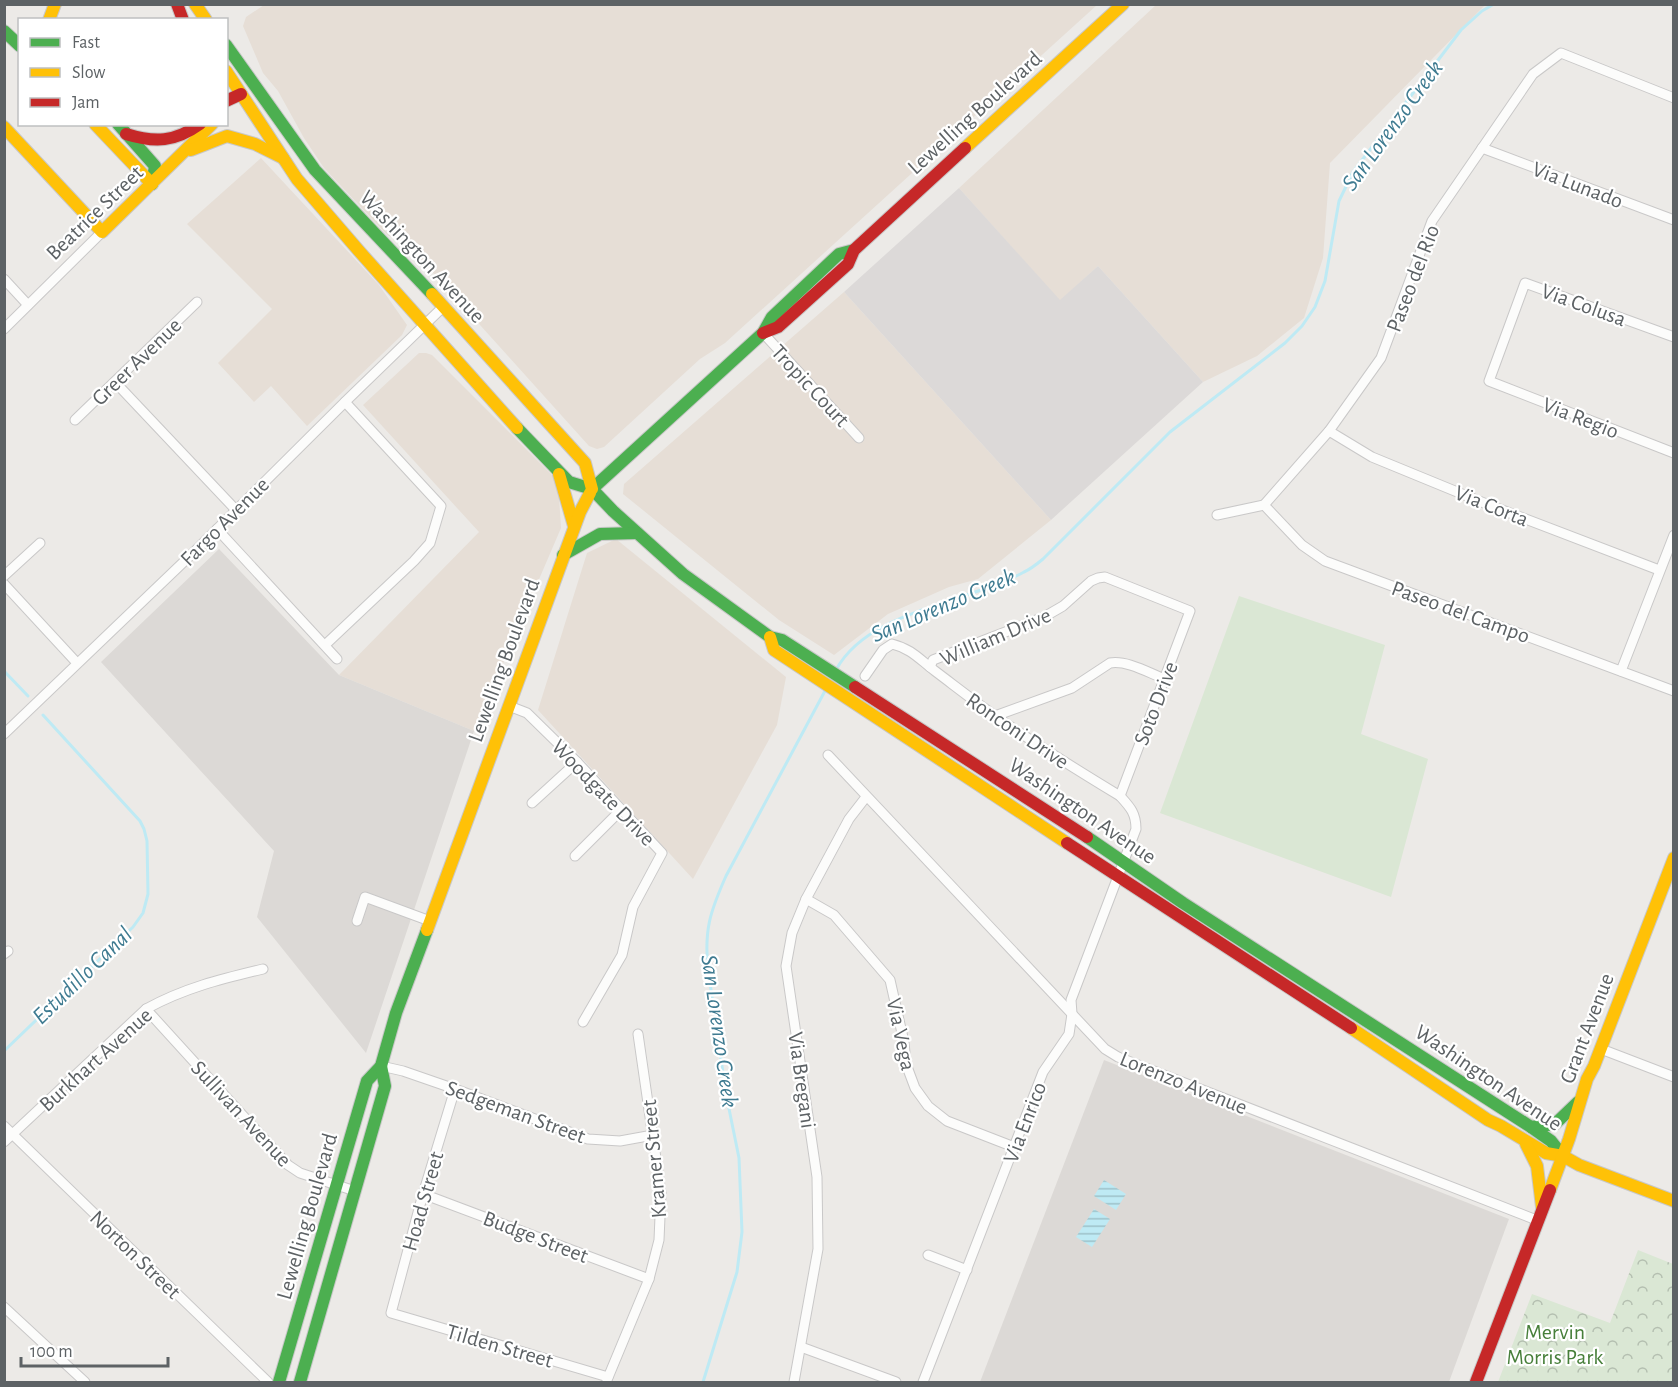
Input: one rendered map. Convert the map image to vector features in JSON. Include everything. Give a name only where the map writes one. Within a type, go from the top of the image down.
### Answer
[{"type":"main road","points":[[178,4],[188,18]]},
{"type":"main road","points":[[195,4],[205,18]]},
{"type":"main road","name":"Lewelling Boulevard","points":[[279,1383],[367,1081],[381,1066],[396,1014],[563,555],[592,489],[763,333],[778,327],[848,264],[854,250],[1123,4]]},
{"type":"main road","points":[[4,31],[18,44]]},
{"type":"main road","name":"Washington Avenue","points":[[228,48],[315,170],[585,463],[592,489]]},
{"type":"main road","name":"Washington Avenue","points":[[228,74],[297,179],[501,410],[569,482],[592,489],[636,533],[684,574],[770,637],[782,640],[983,768],[1184,903],[1531,1127],[1551,1141],[1563,1156]]},
{"type":"main road","points":[[228,107],[255,84]]},
{"type":"main road","points":[[228,100],[241,94]]},
{"type":"main road","points":[[97,126],[152,184]]},
{"type":"main road","points":[[181,136],[188,126]]},
{"type":"main road","points":[[122,129],[140,139],[156,141],[181,136],[197,126]]},
{"type":"main road","name":"Beatrice Street","points":[[102,232],[210,126]]},
{"type":"main road","points":[[4,127],[102,232]]},
{"type":"main road","points":[[122,129],[155,166],[152,184]]},
{"type":"main road","points":[[184,153],[227,136],[255,144],[283,158]]},
{"type":"main road","points":[[556,468],[574,526]]},
{"type":"main road","points":[[563,555],[600,534],[636,533]]},
{"type":"main road","name":"Washington Avenue","points":[[770,637],[774,650],[812,676],[1396,1057],[1488,1120],[1545,1153],[1563,1156]]},
{"type":"main road","name":"Grant Avenue","points":[[1476,1383],[1563,1156],[1587,1079],[1601,1049],[1674,858]]},
{"type":"main road","name":"Lewelling Boulevard","points":[[300,1383],[385,1086],[381,1066]]},
{"type":"main road","points":[[1531,1127],[1555,1124],[1581,1099]]},
{"type":"main road","points":[[1521,1139],[1533,1153],[1540,1176],[1540,1216]]},
{"type":"main road","points":[[1563,1156],[1579,1165],[1674,1202]]},
{"type":"street","name":"Paseo del Rio","points":[[1264,506],[1329,431],[1381,358],[1432,222],[1533,74],[1561,53],[1674,98]]},
{"type":"street","name":"Via Lunado","points":[[1482,148],[1674,220]]},
{"type":"street","name":"Beatrice Street","points":[[4,329],[102,232]]},
{"type":"street","points":[[4,279],[28,305]]},
{"type":"street","name":"Via Colusa","points":[[1489,381],[1525,283],[1674,338]]},
{"type":"street","name":"Greer Avenue","points":[[75,420],[197,302]]},
{"type":"street","name":"Fargo Avenue","points":[[4,734],[443,307]]},
{"type":"street","name":"Tropic Court","points":[[763,333],[859,438]]},
{"type":"street","name":"Via Regio","points":[[1489,381],[1674,453]]},
{"type":"street","points":[[115,382],[236,510]]},
{"type":"street","points":[[325,645],[430,543],[441,506],[345,402]]},
{"type":"street","name":"Via Corta","points":[[1329,431],[1372,457],[1659,570]]},
{"type":"street","points":[[1217,515],[1264,506]]},
{"type":"street","name":"Paseo del Campo","points":[[1264,506],[1302,545],[1325,561],[1674,692]]},
{"type":"street","points":[[217,529],[337,659]]},
{"type":"street","points":[[1621,671],[1674,536]]},
{"type":"street","points":[[4,576],[40,543]]},
{"type":"street","name":"William Drive","points":[[930,667],[933,660],[1044,617],[1063,606],[1091,581],[1098,578],[1105,577],[1190,611]]},
{"type":"street","points":[[4,584],[77,663]]},
{"type":"street","name":"Soto Drive","points":[[1120,796],[1190,611]]},
{"type":"street","name":"Ronconi Drive","points":[[865,676],[883,650],[892,644],[904,647],[995,716],[1046,751],[1120,796],[1136,818],[1136,829],[1124,863]]},
{"type":"street","points":[[995,716],[1072,688],[1110,663],[1125,664],[1165,679]]},
{"type":"street","name":"Woodgate Drive","points":[[509,706],[527,713],[663,853],[633,907],[622,955],[583,1022]]},
{"type":"street","name":"Lorenzo Avenue","points":[[828,755],[1105,1049],[1118,1057],[1540,1216]]},
{"type":"street","points":[[532,803],[577,762]]},
{"type":"street","name":"Via Bregani","points":[[794,1383],[818,1249],[817,1177],[786,966],[792,933],[806,899],[849,819],[866,797]]},
{"type":"street","points":[[574,856],[621,810]]},
{"type":"street","name":"Via Enrico","points":[[923,1383],[1043,1072],[1069,1034],[1072,1014],[1071,1000],[1124,863]]},
{"type":"street","points":[[357,921],[365,897],[430,921]]},
{"type":"street","name":"Via Vega","points":[[806,899],[834,915],[890,980],[904,1042],[906,1064],[915,1088],[928,1106],[947,1121],[1014,1147]]},
{"type":"street","name":"Burkhart Avenue","points":[[4,1142],[146,1009],[170,996],[215,980],[263,969]]},
{"type":"street","name":"Sullivan Avenue","points":[[146,1009],[288,1165],[300,1173],[355,1191]]},
{"type":"street","name":"Kramer Street","points":[[607,1380],[649,1279],[659,1240],[661,1193],[638,1034]]},
{"type":"street","points":[[1601,1049],[1674,1077]]},
{"type":"street","name":"Sedgeman Street","points":[[381,1066],[456,1089],[588,1139],[620,1142],[653,1134]]},
{"type":"street","name":"Hoad Street","points":[[391,1313],[423,1194],[456,1089]]},
{"type":"street","name":"Norton Street","points":[[4,1126],[268,1383]]},
{"type":"street","name":"Budge Street","points":[[423,1194],[649,1279]]},
{"type":"street","points":[[928,1255],[967,1270]]},
{"type":"street","points":[[4,1307],[85,1383]]},
{"type":"street","name":"Tilden Street","points":[[391,1313],[607,1380]]},
{"type":"street","points":[[801,1347],[896,1383]]},
{"type":"shaded area","points":[[264,5],[1097,5],[725,343],[700,359],[604,447],[597,449],[589,446],[416,254],[405,244],[387,235],[324,168],[278,91],[263,73],[243,26],[246,17]]},
{"type":"shaded area","points":[[1156,5],[1485,5],[1330,163],[1323,258],[1304,318],[1257,356],[1203,382],[1098,266],[1060,301],[959,188]]},
{"type":"shaded area","points":[[261,158],[379,285],[407,325],[402,335],[307,426],[271,386],[254,402],[218,363],[272,309],[187,224]]},
{"type":"shaded area","points":[[959,188],[1060,300],[1098,266],[1203,382],[1051,520],[844,292]]},
{"type":"shaded area","points":[[844,292],[1051,520],[978,579],[949,587],[888,614],[834,655],[779,620],[623,494],[624,484]]},
{"type":"shaded area","points":[[419,353],[432,355],[558,481],[561,528],[474,731],[339,675],[479,532],[363,405]]},
{"type":"shaded area","points":[[616,539],[786,677],[777,725],[693,879],[538,710],[587,553]]},
{"type":"shaded area","points":[[219,549],[339,675],[474,731],[366,1053],[257,917],[274,851],[101,662]]},
{"type":"shaded area","points":[[1104,1060],[1509,1219],[1449,1382],[980,1382]]},
{"type":"green space","points":[[1239,596],[1385,645],[1361,734],[1428,759],[1391,897],[1160,813]]},
{"type":"green space","name":"Mervin Morris Park","points":[[1638,1250],[1673,1264],[1673,1382],[1498,1382],[1532,1294],[1610,1323]]},
{"type":"water","points":[[1104,1180],[1126,1194],[1116,1210],[1094,1196]]},
{"type":"water","points":[[1094,1209],[1110,1219],[1092,1247],[1076,1237]]},
{"type":"waterway","name":"San Lorenzo Creek","points":[[836,670],[851,650],[871,634],[895,621],[1001,583],[1034,566],[1170,432],[1285,343],[1302,326],[1315,307],[1325,281],[1339,201],[1353,172],[1461,30],[1482,11],[1494,4]]},
{"type":"waterway","name":"Estudillo Canal","points":[[4,671],[28,696]]},
{"type":"waterway","name":"San Lorenzo Creek","points":[[703,1382],[737,1272],[742,1232],[739,1158],[726,1094],[708,969],[708,932],[716,900],[726,876],[826,689]]},
{"type":"waterway","name":"Estudillo Canal","points":[[4,1051],[133,927],[143,913],[148,894],[147,841],[140,821],[43,715]]},
{"type":"traffic: fast","points":[[4,31],[18,44]]},
{"type":"traffic: fast","points":[[228,48],[315,170],[432,294]]},
{"type":"traffic: fast","points":[[120,126],[155,166],[152,184]]},
{"type":"traffic: fast","points":[[590,493],[763,333],[772,317],[839,254],[854,250]]},
{"type":"traffic: fast","points":[[517,428],[569,482],[592,489],[683,574],[770,637],[782,640],[855,687]]},
{"type":"traffic: fast","points":[[563,555],[600,534],[637,533]]},
{"type":"traffic: fast","points":[[1087,837],[1183,903],[1531,1127],[1551,1141],[1563,1156]]},
{"type":"traffic: fast","points":[[279,1382],[367,1081],[381,1066],[396,1013],[427,930]]},
{"type":"traffic: fast","points":[[300,1382],[385,1086],[381,1066]]},
{"type":"traffic: fast","points":[[1531,1127],[1555,1124],[1578,1102]]},
{"type":"traffic: slow","points":[[50,18],[55,4]]},
{"type":"traffic: slow","points":[[195,4],[205,18]]},
{"type":"traffic: slow","points":[[965,148],[1123,4]]},
{"type":"traffic: slow","points":[[228,74],[297,179],[517,428]]},
{"type":"traffic: slow","points":[[97,126],[152,184]]},
{"type":"traffic: slow","points":[[4,127],[102,232],[210,126]]},
{"type":"traffic: slow","points":[[191,150],[227,136],[255,144],[283,158]]},
{"type":"traffic: slow","points":[[432,294],[585,463],[592,489]]},
{"type":"traffic: slow","points":[[559,474],[574,526]]},
{"type":"traffic: slow","points":[[427,930],[580,512],[590,493]]},
{"type":"traffic: slow","points":[[770,637],[774,650],[1067,843]]},
{"type":"traffic: slow","points":[[1550,1190],[1569,1139],[1587,1079],[1674,858]]},
{"type":"traffic: slow","points":[[1351,1028],[1488,1120],[1546,1153],[1563,1156],[1579,1165],[1674,1201]]},
{"type":"traffic: slow","points":[[1526,1144],[1537,1166],[1542,1207]]},
{"type":"traffic: jam","points":[[177,4],[182,18]]},
{"type":"traffic: jam","points":[[228,100],[241,94]]},
{"type":"traffic: jam","points":[[126,134],[156,140],[182,134],[197,126]]},
{"type":"traffic: jam","points":[[763,333],[778,327],[848,264],[854,250],[965,148]]},
{"type":"traffic: jam","points":[[855,687],[1087,837]]},
{"type":"traffic: jam","points":[[1067,843],[1351,1028]]},
{"type":"traffic: jam","points":[[1476,1382],[1550,1190]]}]
